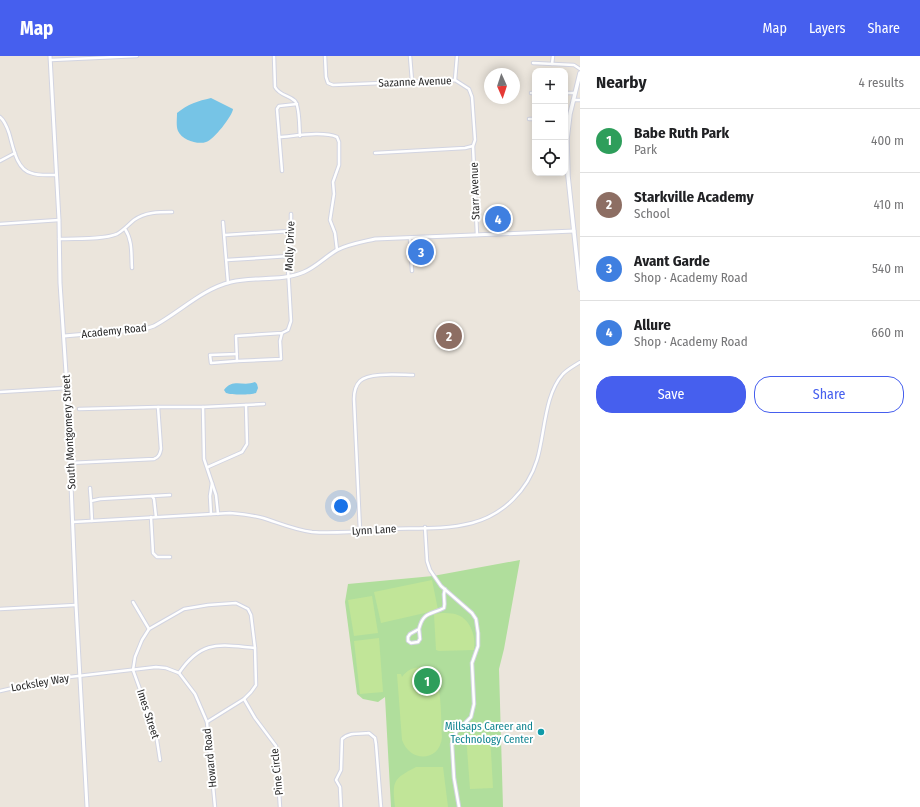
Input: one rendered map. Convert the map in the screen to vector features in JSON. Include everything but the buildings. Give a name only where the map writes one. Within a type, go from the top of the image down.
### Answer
[{"type":"main road","points":[[568,117],[580,73]]},
{"type":"main road","points":[[567,140],[568,176],[580,289]]},
{"type":"street","points":[[50,58],[137,56]]},
{"type":"street","points":[[274,56],[275,87],[297,104],[300,136]]},
{"type":"street","name":"Sazanne Avenue","points":[[325,56],[326,77],[328,83],[333,85],[455,80],[469,89],[472,97],[475,140],[473,146]]},
{"type":"street","points":[[410,56],[412,81]]},
{"type":"street","points":[[455,80],[457,56]]},
{"type":"street","points":[[552,64],[553,56]]},
{"type":"street","name":"South Montgomery Street","points":[[50,58],[87,807]]},
{"type":"street","points":[[533,63],[574,65],[580,69]]},
{"type":"street","points":[[568,93],[575,93]]},
{"type":"street","points":[[573,100],[580,100]]},
{"type":"street","points":[[282,171],[277,109],[279,106],[297,104]]},
{"type":"street","points":[[0,117],[6,126],[19,164],[25,171],[39,175],[56,175]]},
{"type":"street","points":[[279,137],[332,135],[337,137],[339,142],[339,165],[333,182],[334,194],[330,220],[335,233],[337,250]]},
{"type":"street","points":[[375,153],[465,148],[473,146]]},
{"type":"street","name":"Starr Avenue","points":[[473,146],[477,236]]},
{"type":"street","points":[[0,162],[15,153]]},
{"type":"street","points":[[59,239],[108,236],[117,234],[125,229],[135,219],[143,215],[172,212]]},
{"type":"street","name":"Molly Drive","points":[[282,333],[288,330],[291,321],[289,277],[289,256],[291,246],[290,214]]},
{"type":"street","points":[[0,224],[59,220]]},
{"type":"street","points":[[223,222],[228,283]]},
{"type":"street","points":[[125,229],[131,244],[132,268]]},
{"type":"street","points":[[225,235],[291,231]]},
{"type":"street","name":"Academy Road","points":[[64,336],[145,329],[166,320],[206,292],[228,283],[250,279],[289,277],[304,272],[337,250],[375,240],[574,231]]},
{"type":"street","points":[[410,238],[412,271]]},
{"type":"street","points":[[227,260],[289,256]]},
{"type":"street","points":[[237,354],[210,355],[211,363],[281,359],[280,341],[282,333],[236,336],[237,354],[237,361]]},
{"type":"street","name":"Lynn Lane","points":[[73,522],[211,514],[248,515],[296,529],[326,533],[458,526],[480,520],[501,510],[521,491],[528,480],[540,451],[550,397],[555,385],[568,369],[580,362]]},
{"type":"street","points":[[360,531],[354,399],[356,388],[362,379],[370,377],[413,375]]},
{"type":"street","points":[[0,392],[67,388]]},
{"type":"street","points":[[80,409],[158,407],[203,408],[264,404]]},
{"type":"street","points":[[208,468],[246,449],[246,405]]},
{"type":"street","points":[[70,463],[154,459],[158,457],[161,449],[158,407]]},
{"type":"street","points":[[203,408],[204,459],[216,495],[218,514]]},
{"type":"street","points":[[211,514],[210,496],[212,483]]},
{"type":"street","points":[[90,488],[92,521]]},
{"type":"street","points":[[91,501],[100,499],[170,495]]},
{"type":"street","points":[[152,496],[154,499],[156,517]]},
{"type":"street","points":[[151,517],[152,552],[157,557],[170,557]]},
{"type":"street","points":[[425,527],[427,561],[430,570],[445,589],[472,613],[476,619],[478,633],[478,646],[472,663],[474,704],[471,717],[456,732],[452,744],[454,778],[459,807]]},
{"type":"street","points":[[419,629],[410,634],[408,641],[411,643],[418,642],[420,639],[419,629],[421,620],[427,615],[444,608],[445,604],[443,595],[445,589]]},
{"type":"street","points":[[133,602],[149,629]]},
{"type":"street","points":[[133,670],[142,640],[149,629],[184,609],[236,602],[248,609],[251,615],[255,648],[256,685],[244,699],[206,722]]},
{"type":"street","points":[[0,609],[76,605]]},
{"type":"street","points":[[80,677],[156,667],[166,668],[180,673],[191,658],[203,649],[217,645],[255,648]]},
{"type":"street","name":"Imes Street","points":[[133,670],[156,734],[160,760]]},
{"type":"street","name":"Howard Road","points":[[180,673],[195,694],[206,722],[215,807]]},
{"type":"street","name":"Locksley Way","points":[[0,691],[52,679],[80,677]]},
{"type":"street","name":"Pine Circle","points":[[244,699],[255,718],[276,746],[280,807]]},
{"type":"street","points":[[341,807],[340,787],[336,780],[341,770],[342,739],[351,734],[368,733],[375,738],[382,807]]},
{"type":"green space","points":[[520,560],[499,669],[503,807],[391,807],[385,697],[378,702],[363,699],[357,694],[345,602],[348,584],[433,576]]},
{"type":"green space","points":[[432,580],[438,610],[381,623],[374,592]]},
{"type":"green space","points":[[372,596],[378,633],[354,636],[348,600]]},
{"type":"green space","points":[[434,614],[455,614],[465,619],[473,633],[474,650],[436,650]]},
{"type":"green space","points":[[379,638],[383,692],[360,694],[354,641]]},
{"type":"green space","points":[[421,667],[428,670],[437,680],[440,695],[442,737],[440,745],[431,755],[418,756],[411,753],[406,748],[402,740],[397,674],[401,674],[402,677],[410,670]]},
{"type":"green space","points":[[490,734],[493,788],[470,789],[466,735]]},
{"type":"green space","points":[[416,767],[443,767],[448,807],[395,807],[394,786],[398,778]]},
{"type":"water","points":[[211,98],[233,109],[226,122],[218,133],[209,141],[199,143],[183,137],[177,129],[177,113],[193,103]]},
{"type":"water","points":[[255,382],[258,388],[256,393],[232,394],[226,393],[224,390],[231,384],[246,384]]},
{"type":"place","name":"Allure","points":[[498,219]]},
{"type":"place","name":"Avant Garde","points":[[421,252]]},
{"type":"place","name":"Starkville Academy","points":[[449,336]]},
{"type":"place","name":"Babe Ruth Park","points":[[427,681]]},
{"type":"place","name":"Millsaps Career and Technology Center","points":[[541,732]]}]
